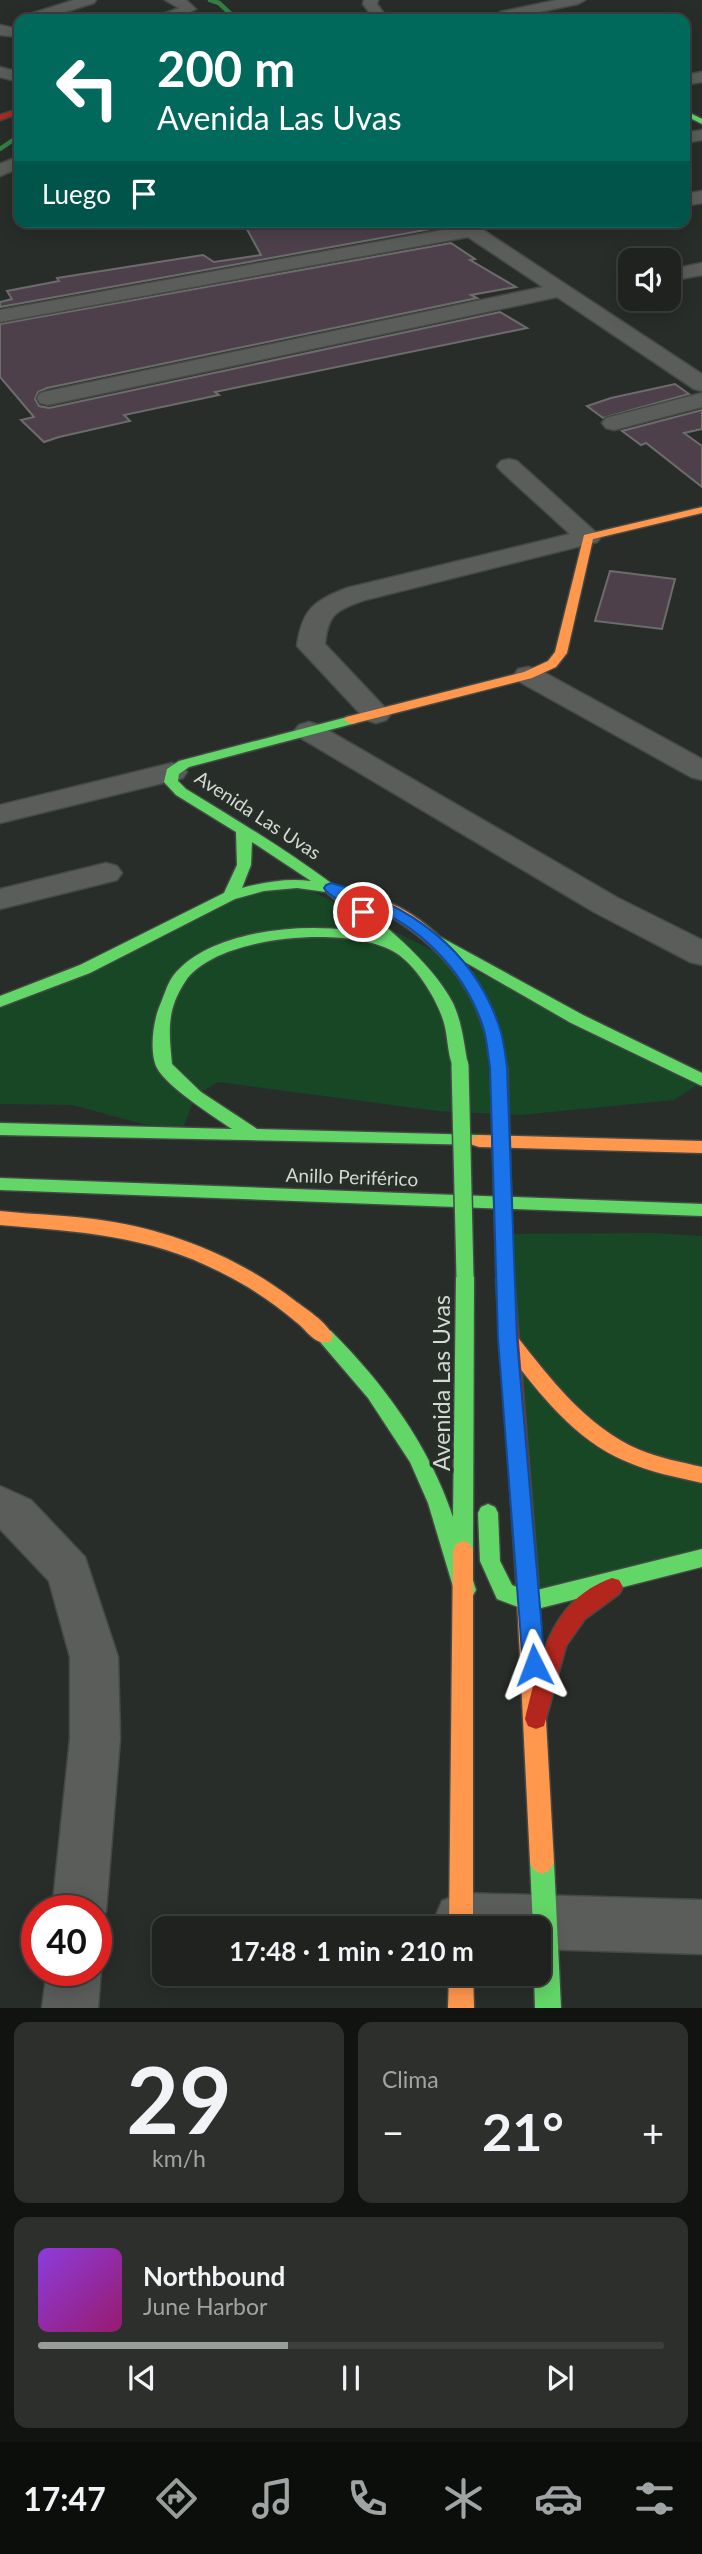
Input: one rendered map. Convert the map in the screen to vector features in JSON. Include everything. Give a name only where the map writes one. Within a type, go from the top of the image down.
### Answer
[{"type":"main road","points":[[172,772],[184,764],[202,758],[528,675],[552,664],[561,653],[587,537],[702,510]]},
{"type":"main road","name":"Avenida Las Uvas","points":[[172,772],[171,782],[181,792],[331,888],[380,925],[404,950],[444,1001],[454,1030],[460,1065],[465,1277],[461,1916]]},
{"type":"main road","points":[[230,896],[245,873],[248,851],[243,831]]},
{"type":"main road","points":[[0,1002],[85,969],[230,896],[263,887],[297,884],[331,888]]},
{"type":"main road","name":"Avenida Las Uvas","points":[[331,888],[389,908],[435,939],[472,984],[492,1029],[499,1067],[508,1339],[529,1601],[545,1916]]},
{"type":"main road","points":[[253,1135],[195,1096],[164,1066],[160,1023],[179,978],[212,951],[260,937],[310,932],[364,937],[404,950]]},
{"type":"main road","points":[[435,939],[577,1019],[702,1080]]},
{"type":"main road","name":"Anillo Periférico","points":[[0,1129],[702,1147]]},
{"type":"main road","name":"Anillo Periférico","points":[[0,1184],[702,1210]]},
{"type":"main road","points":[[547,1205],[612,1222]]},
{"type":"main road","points":[[0,1218],[121,1230],[176,1244],[247,1276],[296,1310],[348,1357],[386,1403],[432,1489],[465,1590]]},
{"type":"main road","points":[[464,1300],[477,1345],[480,1370]]},
{"type":"main road","points":[[508,1339],[552,1396],[590,1431],[647,1461],[702,1475]]},
{"type":"main road","points":[[487,1492],[490,1561],[505,1592],[529,1601],[702,1558]]},
{"type":"main road","points":[[536,1719],[556,1642],[577,1612],[622,1580]]},
{"type":"main road","points":[[461,1986],[461,2008]]},
{"type":"main road","name":"Avenida Las Uvas","points":[[547,1986],[548,2008]]},
{"type":"street","points":[[44,14],[89,0]]},
{"type":"street","points":[[172,0],[189,9],[176,14]]},
{"type":"street","points":[[506,11],[578,0]]},
{"type":"street","points":[[0,316],[459,228]]},
{"type":"street","points":[[466,228],[702,384]]},
{"type":"street","points":[[681,273],[702,269]]},
{"type":"street","points":[[48,398],[559,290]]},
{"type":"street","points":[[614,423],[702,400]]},
{"type":"street","points":[[509,467],[587,537]]},
{"type":"street","points":[[376,714],[311,646],[313,623],[328,605],[356,594],[587,537]]},
{"type":"street","points":[[528,675],[702,772]]},
{"type":"street","points":[[309,731],[606,905],[702,954]]},
{"type":"street","points":[[0,814],[172,772]]},
{"type":"street","points":[[0,899],[106,873]]},
{"type":"street","points":[[0,1505],[15,1514],[69,1570],[94,1657],[95,1739],[80,1895]]},
{"type":"street","points":[[551,1922],[702,1927]]},
{"type":"street","points":[[70,2008],[72,1986]]},
{"type":"green space","points":[[297,884],[702,1082],[674,1100],[520,1115],[438,1111],[218,1082],[195,1096],[181,1134],[72,1105],[0,1104],[0,1002],[230,896]]},
{"type":"green space","points":[[652,1233],[702,1236],[702,1558],[529,1602],[503,1234]]},
{"type":"building","points":[[246,228],[431,229],[0,307],[0,302],[12,299],[7,291],[59,281],[57,278],[203,255],[214,262],[261,255]]},
{"type":"building","points":[[451,243],[475,259],[470,260],[516,287],[471,295],[477,298],[47,388],[38,392],[35,399],[39,406],[49,408],[500,312],[527,328],[215,392],[219,395],[124,415],[130,421],[44,442],[21,420],[34,417],[0,377],[0,324]]},
{"type":"building","points":[[675,384],[689,394],[603,418],[587,406],[611,398]]},
{"type":"building","points":[[702,410],[702,429],[684,433],[702,446],[702,487],[646,443],[641,445],[622,431]]},
{"type":"building","points":[[610,571],[675,579],[662,629],[595,621]]},
{"type":"waterway","points":[[210,0],[219,3],[231,14]]},
{"type":"waterway","points":[[0,149],[14,139]]},
{"type":"traffic: fast","points":[[690,115],[702,122]]},
{"type":"traffic: fast","points":[[351,720],[184,764],[172,772],[171,782],[181,792],[301,867],[384,932],[419,968],[445,1003],[451,1018],[460,1065]]},
{"type":"traffic: fast","points":[[230,896],[244,865],[243,831]]},
{"type":"traffic: fast","points":[[0,1002],[85,969],[230,896],[263,887],[297,884],[331,888]]},
{"type":"traffic: fast","points":[[253,1135],[195,1096],[164,1066],[160,1023],[179,978],[213,951],[260,937],[310,932],[364,937],[404,950]]},
{"type":"traffic: fast","points":[[435,939],[577,1019],[702,1080]]},
{"type":"traffic: fast","points":[[460,1065],[465,1277]]},
{"type":"traffic: fast","points":[[0,1129],[479,1141]]},
{"type":"traffic: fast","points":[[0,1184],[702,1210]]},
{"type":"traffic: fast","points":[[463,1550],[465,1277]]},
{"type":"traffic: fast","points":[[324,1336],[375,1393],[417,1457],[438,1503],[465,1590]]},
{"type":"traffic: fast","points":[[488,1513],[490,1561],[504,1592],[529,1602]]},
{"type":"traffic: fast","points":[[529,1602],[702,1558]]},
{"type":"traffic: fast","points":[[542,1862],[548,2008]]},
{"type":"traffic: slow","points":[[351,720],[528,675],[552,664],[561,653],[588,537],[702,510]]},
{"type":"traffic: slow","points":[[376,903],[396,913],[432,938],[463,971],[485,1009],[499,1067]]},
{"type":"traffic: slow","points":[[499,1067],[505,1279]]},
{"type":"traffic: slow","points":[[479,1141],[702,1147]]},
{"type":"traffic: slow","points":[[0,1218],[108,1227],[179,1246],[205,1256],[256,1283],[280,1299],[324,1336]]},
{"type":"traffic: slow","points":[[508,1339],[562,1404],[610,1444],[638,1458],[702,1475]]},
{"type":"traffic: slow","points":[[461,1916],[463,1550]]},
{"type":"traffic: slow","points":[[527,1578],[542,1862]]},
{"type":"traffic: slow","points":[[461,1986],[461,2008]]},
{"type":"traffic: jam","points":[[0,118],[14,113]]},
{"type":"traffic: jam","points":[[505,1279],[527,1578]]},
{"type":"traffic: jam","points":[[536,1719],[556,1642],[577,1612],[612,1587]]},
{"type":"route","points":[[363,912],[331,888],[389,908],[435,939],[472,984],[492,1029],[499,1067],[508,1339],[534,1665]]}]
